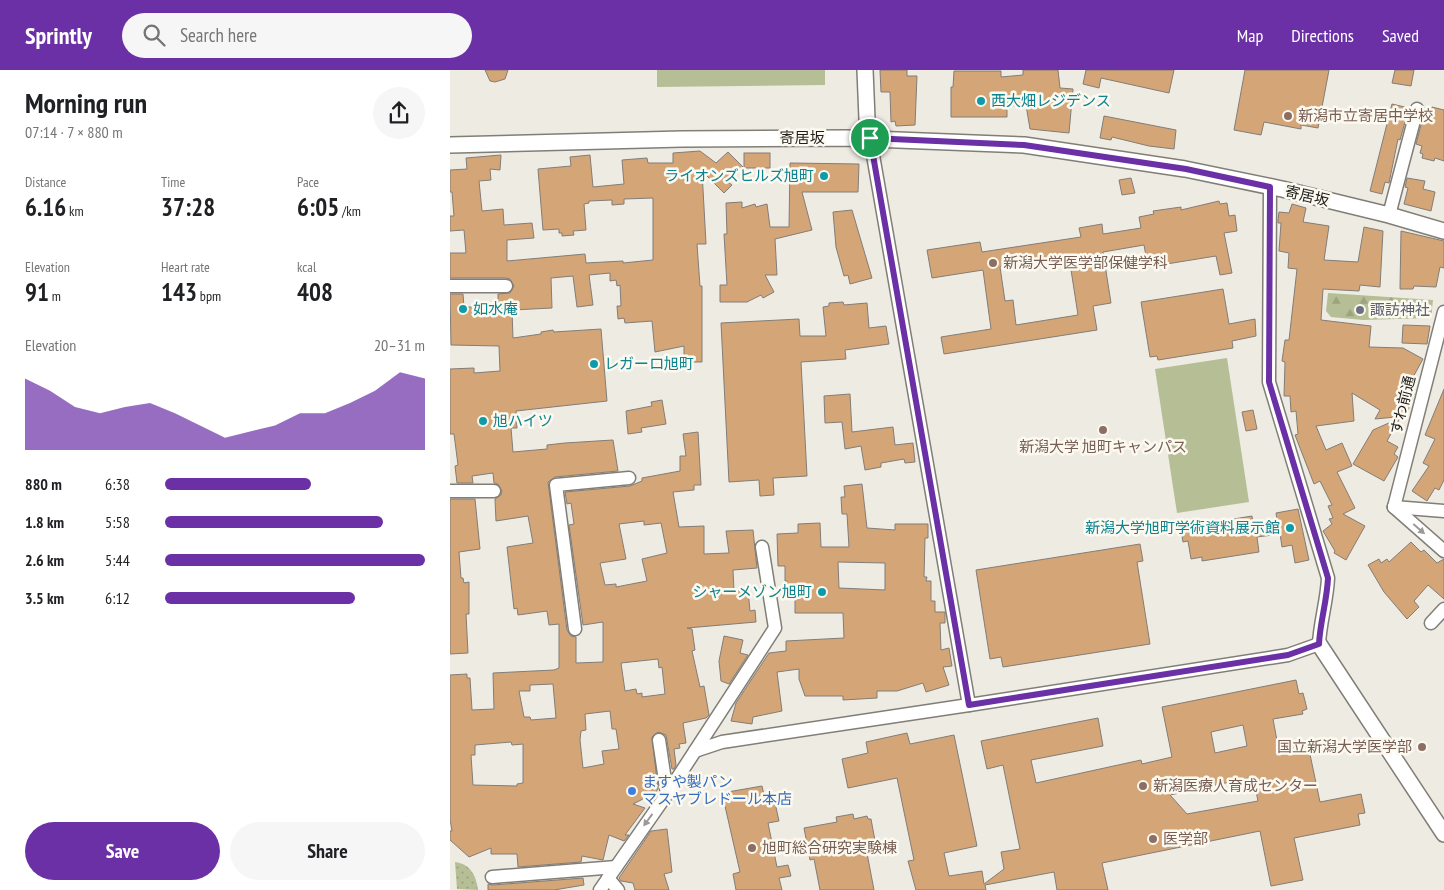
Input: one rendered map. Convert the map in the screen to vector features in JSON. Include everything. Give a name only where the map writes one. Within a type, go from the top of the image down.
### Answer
[{"type":"street","points":[[865,70],[866,119],[969,705]]},
{"type":"street","points":[[1389,215],[1417,109]]},
{"type":"street","name":"寄居坂","points":[[450,145],[682,139],[870,138],[1024,145],[1186,169],[1389,215],[1444,231]]},
{"type":"street","points":[[1270,187],[1269,382],[1328,578],[1327,600],[1320,624],[1319,644],[1444,834]]},
{"type":"street","points":[[450,286],[506,286]]},
{"type":"street","name":"すわ前通","points":[[1394,507],[1441,338],[1444,312]]},
{"type":"street","points":[[574,630],[556,485],[629,478]]},
{"type":"street","points":[[450,491],[494,491]]},
{"type":"street","points":[[1394,507],[1444,511]]},
{"type":"street","points":[[1394,507],[1444,551]]},
{"type":"street","points":[[600,890],[695,751],[775,628],[762,547]]},
{"type":"street","points":[[1431,623],[1444,609]]},
{"type":"street","points":[[695,751],[722,742],[1288,655],[1319,644]]},
{"type":"street","points":[[659,740],[666,794]]},
{"type":"street","points":[[492,877],[616,867]]},
{"type":"street","points":[[608,878],[618,890]]},
{"type":"green space","points":[[657,70],[825,70],[825,85],[657,87]]},
{"type":"green space","points":[[1328,293],[1433,300],[1431,318],[1363,320],[1331,317],[1326,311]]},
{"type":"green space","points":[[1227,358],[1249,502],[1177,513],[1155,369]]},
{"type":"green space","points":[[455,862],[465,865],[471,871],[476,880],[478,890],[457,889]]},
{"type":"building","points":[[485,70],[508,70],[505,79],[495,82],[490,81]]},
{"type":"building","points":[[880,70],[907,70],[907,76],[917,76],[915,125],[896,126],[895,121],[891,122],[890,92],[881,92]]},
{"type":"building","points":[[1023,70],[1058,70],[1060,88],[1073,89],[1069,133],[1030,129],[1026,105],[1007,106],[1007,117],[951,117],[951,87],[953,87],[954,71],[1001,71],[1001,77],[1023,75]]},
{"type":"building","points":[[1086,70],[1174,70],[1169,93],[1101,78],[1099,88],[1083,84]]},
{"type":"building","points":[[1245,70],[1329,70],[1318,128],[1301,125],[1301,129],[1264,122],[1261,135],[1234,130]]},
{"type":"building","points":[[1395,70],[1414,70],[1411,86],[1392,83]]},
{"type":"building","points":[[1392,104],[1409,108],[1400,140],[1398,139],[1389,183],[1385,182],[1382,194],[1370,191]]},
{"type":"building","points":[[1432,107],[1444,110],[1444,161],[1435,158],[1434,161],[1422,158],[1423,154],[1420,153],[1422,146],[1416,144],[1425,110],[1431,111]]},
{"type":"building","points":[[1104,116],[1176,130],[1174,149],[1149,146],[1112,137],[1111,140],[1100,138]]},
{"type":"building","points":[[700,151],[716,163],[728,152],[743,167],[728,182],[732,185],[724,193],[702,171],[706,244],[697,244],[700,286],[702,286],[702,362],[684,362],[684,346],[655,352],[652,321],[625,323],[624,318],[618,319],[617,306],[621,306],[620,285],[617,286],[616,280],[610,281],[610,273],[589,275],[593,305],[577,307],[573,276],[551,278],[552,308],[512,310],[513,338],[541,334],[541,332],[553,330],[554,332],[601,329],[607,401],[516,411],[517,428],[511,428],[513,452],[547,449],[547,445],[613,440],[618,471],[555,477],[548,482],[567,630],[571,636],[576,637],[576,663],[603,662],[603,622],[583,625],[569,525],[574,524],[571,503],[567,504],[565,492],[630,486],[642,481],[642,478],[680,471],[680,456],[686,456],[683,434],[698,432],[701,485],[694,485],[694,490],[673,492],[679,527],[704,526],[704,554],[729,553],[726,531],[753,530],[757,568],[733,570],[734,591],[748,590],[750,611],[755,610],[756,622],[687,628],[692,629],[695,650],[692,651],[700,687],[704,686],[709,715],[706,718],[683,723],[686,743],[679,744],[680,748],[674,749],[676,765],[674,769],[672,769],[666,735],[658,732],[652,737],[658,789],[655,793],[633,804],[645,808],[625,835],[629,835],[624,841],[609,835],[603,860],[582,856],[581,862],[518,867],[517,854],[491,854],[491,848],[469,857],[450,840],[450,831],[452,831],[450,819],[450,675],[467,674],[467,678],[470,678],[472,710],[494,709],[493,673],[554,670],[559,668],[559,624],[549,625],[547,611],[518,615],[517,608],[514,609],[507,547],[533,543],[528,516],[496,521],[495,499],[501,495],[502,491],[498,484],[494,483],[493,473],[472,476],[473,483],[457,483],[455,466],[458,465],[454,434],[450,434],[450,369],[474,368],[474,373],[500,371],[499,346],[451,345],[450,294],[463,294],[464,307],[492,307],[492,305],[498,304],[498,294],[510,293],[514,286],[510,279],[506,278],[450,278],[450,253],[466,253],[464,230],[450,231],[450,216],[454,216],[452,192],[450,192],[450,170],[467,169],[466,158],[501,155],[500,170],[490,169],[491,180],[479,181],[482,211],[503,209],[504,225],[532,223],[534,238],[507,240],[507,261],[585,254],[586,263],[623,261],[623,263],[653,260],[653,198],[624,199],[624,204],[612,205],[612,200],[589,201],[589,203],[584,204],[586,230],[573,231],[574,235],[562,236],[562,233],[559,233],[559,229],[543,230],[538,169],[571,166],[570,157],[590,155],[593,187],[624,184],[622,160],[647,158],[648,163],[673,163],[673,153]],"holes":[[[644,521],[644,525],[661,523],[667,553],[642,559],[647,581],[616,587],[616,584],[605,585],[600,563],[626,559],[619,524]],[[658,659],[659,668],[662,667],[665,694],[642,697],[642,693],[637,694],[636,689],[625,691],[621,663]],[[553,684],[556,718],[531,720],[530,717],[524,717],[519,691],[530,691],[530,685]],[[610,711],[612,729],[616,729],[619,749],[602,751],[604,764],[583,768],[580,740],[581,731],[586,730],[585,714]],[[511,742],[512,745],[523,744],[523,783],[517,784],[517,786],[473,785],[471,755],[475,755],[475,745]]]},
{"type":"building","points":[[744,153],[770,153],[770,168],[744,168]]},
{"type":"building","points":[[790,163],[859,164],[858,192],[802,192],[812,230],[775,239],[777,275],[765,275],[774,292],[763,298],[761,295],[747,302],[720,302],[720,285],[727,285],[724,234],[727,234],[726,203],[742,202],[742,208],[755,204],[756,207],[767,204],[770,227],[789,227]]},
{"type":"building","points":[[1131,178],[1135,193],[1122,195],[1119,180]]},
{"type":"building","points":[[1407,178],[1425,181],[1423,189],[1435,192],[1431,211],[1404,204],[1408,188],[1405,187]]},
{"type":"building","points":[[1219,201],[1220,204],[1227,203],[1229,216],[1235,215],[1237,231],[1224,233],[1232,273],[1220,275],[1216,256],[1148,267],[1144,245],[1103,252],[1111,303],[1093,306],[1097,330],[944,354],[941,337],[991,329],[983,270],[932,278],[927,250],[980,242],[982,252],[1081,237],[1079,228],[1102,224],[1103,234],[1141,228],[1139,217],[1154,214],[1153,211],[1181,207],[1181,210]],"holes":[[[1069,257],[1078,315],[1016,325],[1013,300],[1005,301],[1000,267]]]},
{"type":"building","points":[[1292,204],[1306,208],[1303,222],[1329,226],[1324,260],[1358,262],[1364,227],[1383,231],[1380,287],[1360,285],[1359,291],[1323,289],[1321,320],[1371,326],[1369,347],[1403,348],[1423,359],[1406,390],[1414,394],[1406,416],[1375,419],[1380,410],[1352,393],[1354,421],[1316,426],[1326,450],[1342,443],[1352,466],[1337,472],[1355,508],[1343,514],[1365,526],[1346,560],[1334,553],[1335,551],[1323,531],[1332,524],[1329,519],[1333,518],[1328,506],[1332,505],[1320,481],[1314,484],[1295,435],[1298,434],[1296,411],[1291,412],[1290,396],[1284,396],[1285,362],[1282,361],[1285,340],[1289,340],[1297,269],[1288,268],[1289,253],[1279,251],[1281,223],[1278,223],[1278,220],[1279,212],[1289,213]]},
{"type":"building","points":[[852,210],[872,278],[850,284],[848,275],[844,276],[836,247],[833,212]]},
{"type":"building","points":[[1401,231],[1444,241],[1444,268],[1440,267],[1436,287],[1414,286],[1413,289],[1400,289]]},
{"type":"building","points":[[1223,289],[1229,324],[1255,319],[1256,336],[1232,341],[1233,348],[1158,360],[1157,356],[1150,357],[1141,302]]},
{"type":"building","points":[[843,302],[844,305],[867,303],[869,328],[886,326],[889,344],[845,350],[846,359],[801,362],[807,476],[773,478],[774,495],[760,496],[759,480],[729,482],[721,323],[799,319],[800,336],[826,336],[823,307],[829,306],[829,303]]},
{"type":"building","points":[[1403,325],[1430,326],[1427,344],[1402,343]]},
{"type":"building","points":[[1444,389],[1444,480],[1439,490],[1435,488],[1427,501],[1412,491],[1429,466],[1423,463],[1435,439],[1425,435]]},
{"type":"building","points":[[850,394],[852,432],[893,427],[895,445],[913,443],[915,462],[905,463],[904,459],[881,463],[881,467],[865,470],[861,446],[845,449],[842,422],[825,423],[824,396]]},
{"type":"building","points":[[662,400],[666,424],[641,428],[642,432],[628,434],[626,411],[652,406],[651,402]]},
{"type":"building","points":[[1253,410],[1257,429],[1246,431],[1242,412]]},
{"type":"building","points":[[1400,418],[1387,441],[1398,447],[1394,454],[1398,457],[1384,481],[1353,464],[1373,430]]},
{"type":"building","points":[[862,484],[867,528],[895,530],[895,524],[928,524],[928,538],[925,538],[924,577],[927,577],[926,581],[931,581],[931,601],[935,601],[935,612],[945,612],[945,623],[940,623],[941,650],[949,648],[952,666],[943,667],[949,685],[926,692],[923,683],[897,691],[877,691],[877,698],[843,700],[843,696],[805,696],[799,679],[799,669],[777,672],[782,711],[753,717],[752,724],[731,721],[736,703],[769,653],[786,651],[786,641],[844,638],[843,613],[795,613],[795,597],[789,597],[787,581],[785,581],[785,566],[778,566],[777,534],[798,533],[798,524],[820,523],[821,547],[849,547],[847,514],[842,514],[841,497],[845,497],[844,486]],"holes":[[[838,562],[885,563],[885,590],[839,588]]]},
{"type":"building","points":[[450,499],[475,499],[480,549],[459,552],[461,578],[463,578],[464,583],[469,582],[469,614],[466,614],[468,653],[450,654]]},
{"type":"building","points":[[1298,509],[1309,560],[1295,563],[1292,545],[1282,547],[1280,534],[1257,537],[1259,552],[1202,561],[1202,557],[1191,559],[1188,541],[1183,542],[1180,524],[1196,521],[1197,525],[1252,516],[1253,524],[1277,520],[1276,513]]},
{"type":"building","points":[[1411,542],[1421,552],[1424,550],[1437,563],[1444,559],[1444,599],[1428,585],[1414,601],[1419,607],[1407,619],[1384,592],[1368,565],[1379,559],[1381,563],[1387,559],[1389,562]]},
{"type":"building","points":[[1140,544],[1143,561],[1137,562],[1150,644],[1003,667],[1001,657],[990,659],[976,570]]},
{"type":"building","points":[[724,636],[743,640],[740,653],[748,655],[729,684],[721,681],[719,661]]},
{"type":"building","points":[[1296,680],[1299,694],[1303,693],[1307,709],[1302,711],[1303,714],[1273,719],[1278,746],[1307,740],[1320,802],[1361,794],[1365,813],[1358,814],[1360,825],[1294,838],[1303,880],[1271,886],[1260,831],[1102,863],[1108,890],[1057,890],[1054,872],[985,885],[986,890],[916,890],[908,861],[914,860],[897,778],[848,788],[842,759],[868,753],[866,742],[907,733],[910,744],[954,735],[977,846],[944,853],[949,876],[982,871],[984,884],[1004,869],[1001,852],[1020,849],[1003,765],[987,769],[981,741],[1098,718],[1103,746],[1031,760],[1036,783],[1141,760],[1142,764],[1172,757],[1162,707]],"holes":[[[1243,725],[1247,746],[1215,753],[1211,732]],[[1253,777],[1258,801],[1187,814],[1170,795]]]},
{"type":"building","points":[[762,786],[764,795],[773,794],[779,821],[768,823],[777,867],[788,865],[791,876],[779,878],[782,890],[736,890],[733,874],[740,872],[722,793]]},
{"type":"building","points":[[853,814],[854,819],[867,816],[868,819],[871,819],[876,846],[866,848],[874,890],[820,890],[814,859],[810,860],[804,828],[837,822],[836,817]]},
{"type":"building","points":[[667,829],[672,872],[664,874],[669,890],[635,890],[633,883],[621,881],[619,878],[651,831]]},
{"type":"building","points":[[583,878],[584,885],[554,890],[488,890],[488,884]]},
{"type":"place","name":"西大畑レジデンス","points":[[981,101]]},
{"type":"place","name":"新潟市立寄居中学校","points":[[1288,116]]},
{"type":"place","name":"ライオンズヒルズ旭町","points":[[824,176]]},
{"type":"place","name":"新潟大学医学部保健学科","points":[[993,263]]},
{"type":"place","name":"如水庵","points":[[463,309]]},
{"type":"place","name":"諏訪神社","points":[[1360,310]]},
{"type":"place","name":"レガーロ旭町","points":[[594,364]]},
{"type":"place","name":"旭ハイツ","points":[[483,421]]},
{"type":"place","name":"新潟大学 旭町キャンパス","points":[[1103,430]]},
{"type":"place","name":"新潟大学旭町学術資料展示館","points":[[1290,528]]},
{"type":"place","name":"シャーメゾン旭町","points":[[822,592]]},
{"type":"place","name":"国立新潟大学医学部","points":[[1422,747]]},
{"type":"place","name":"新潟医療人育成センター","points":[[1143,786]]},
{"type":"place","name":"ますや製パン マスヤブレドール本店","points":[[632,791]]},
{"type":"place","name":"医学部","points":[[1153,839]]},
{"type":"place","name":"旭町総合研究実験棟","points":[[752,848]]},
{"type":"route","points":[[870,138],[1024,145],[1186,169],[1270,187],[1269,382],[1328,578],[1327,600],[1320,624],[1319,644],[1288,655],[969,705],[870,138]]}]
